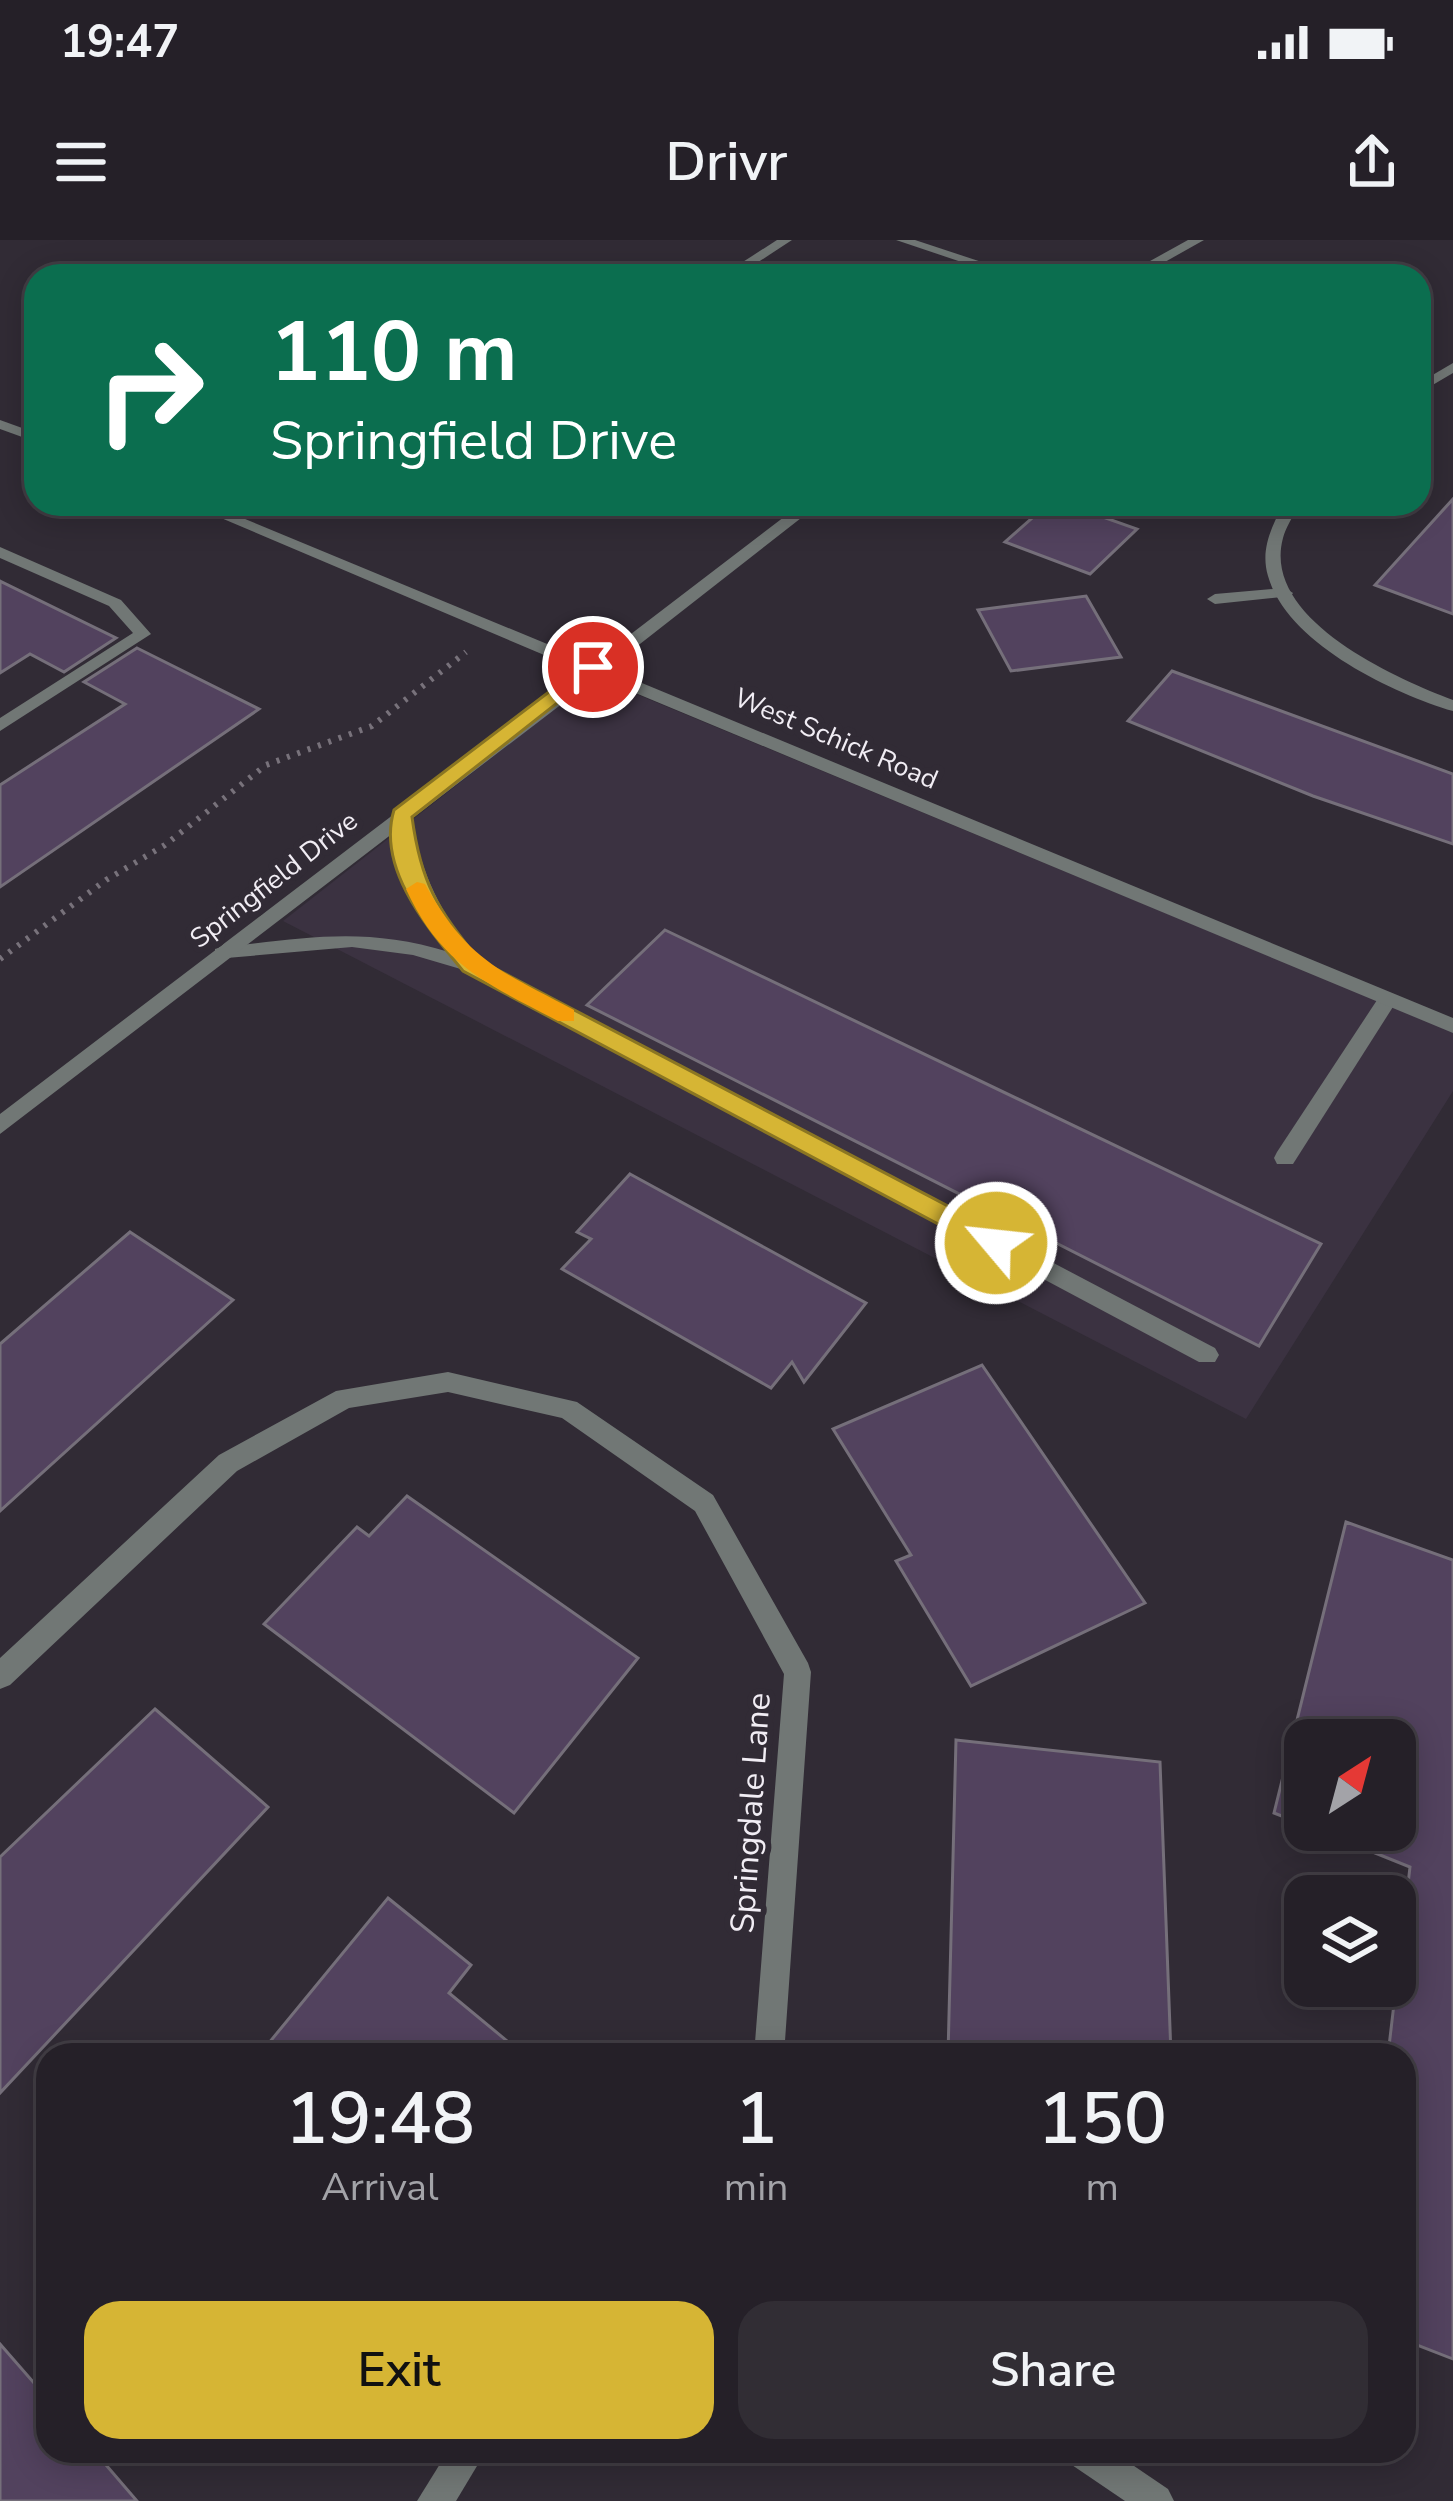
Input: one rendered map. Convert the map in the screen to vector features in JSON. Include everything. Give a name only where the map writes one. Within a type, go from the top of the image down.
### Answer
[{"type":"street","points":[[747,264],[786,240]]},
{"type":"street","points":[[902,240],[979,264]]},
{"type":"street","points":[[1153,264],[1198,240]]},
{"type":"street","name":"West Schick Road","points":[[225,516],[1453,1026]]},
{"type":"street","name":"Springfield Drive","points":[[0,1126],[796,516]]},
{"type":"street","points":[[1283,516],[1274,530],[1281,587],[1308,625],[1351,662],[1453,706]]},
{"type":"street","points":[[0,552],[115,603],[143,634],[0,726]]},
{"type":"street","points":[[1215,599],[1281,587]]},
{"type":"street","points":[[401,815],[409,872],[427,911],[471,965]]},
{"type":"street","points":[[222,954],[352,940],[414,948],[471,965],[1207,1355]]},
{"type":"street","points":[[1285,1158],[1388,999]]},
{"type":"street","name":"Springdale Lane","points":[[0,1676],[228,1463],[345,1398],[448,1382],[568,1409],[704,1503],[798,1672],[770,2043]]},
{"type":"street","points":[[435,2501],[461,2463]]},
{"type":"street","points":[[1099,2463],[1156,2501]]},
{"type":"path","points":[[0,958],[106,880],[164,845],[266,765],[372,726],[498,628]]},
{"type":"shaded area","points":[[595,677],[1453,1032],[1453,1091],[1246,1419],[283,921]]},
{"type":"building","points":[[1453,499],[1453,614],[1375,585]]},
{"type":"building","points":[[1034,516],[1100,516],[1137,529],[1090,574],[1005,542]]},
{"type":"building","points":[[0,581],[116,638],[64,672],[30,654],[0,673]]},
{"type":"building","points":[[1086,596],[1121,657],[1011,671],[978,610]]},
{"type":"building","points":[[137,648],[259,709],[0,887],[0,785],[125,704],[84,682]]},
{"type":"building","points":[[1172,671],[1453,774],[1453,844],[1313,796],[1128,721]]},
{"type":"building","points":[[665,930],[1321,1244],[1259,1346],[587,1005]]},
{"type":"building","points":[[630,1174],[866,1303],[804,1382],[792,1362],[771,1388],[562,1269],[591,1239],[577,1232]]},
{"type":"building","points":[[130,1232],[233,1300],[0,1511],[0,1344]]},
{"type":"building","points":[[982,1365],[1145,1603],[971,1686],[896,1561],[911,1555],[833,1429]]},
{"type":"building","points":[[407,1496],[638,1658],[514,1813],[264,1624],[357,1527],[369,1536]]},
{"type":"building","points":[[1346,1522],[1453,1560],[1453,2359],[1416,2345],[1416,2043],[1389,2043],[1394,2007],[1416,2007],[1416,1875],[1409,1875],[1410,1867],[1370,1851],[1416,1851],[1416,1719],[1297,1719]]},
{"type":"building","points":[[155,1709],[268,1807],[47,2043],[36,2043],[36,2055],[0,2093],[0,1857]]},
{"type":"building","points":[[956,1740],[1160,1762],[1171,2043],[948,2043]]},
{"type":"building","points":[[1284,1773],[1284,1817],[1274,1813]]},
{"type":"building","points":[[388,1898],[471,1965],[449,1993],[509,2043],[269,2043]]},
{"type":"building","points":[[0,2344],[36,2385],[36,2463],[104,2463],[137,2501],[0,2501]]},
{"type":"slow traffic","points":[[417,889],[427,911],[471,965],[566,1015]]},
{"type":"route","points":[[593,667],[401,815],[409,872],[427,911],[471,965],[996,1243]]}]
